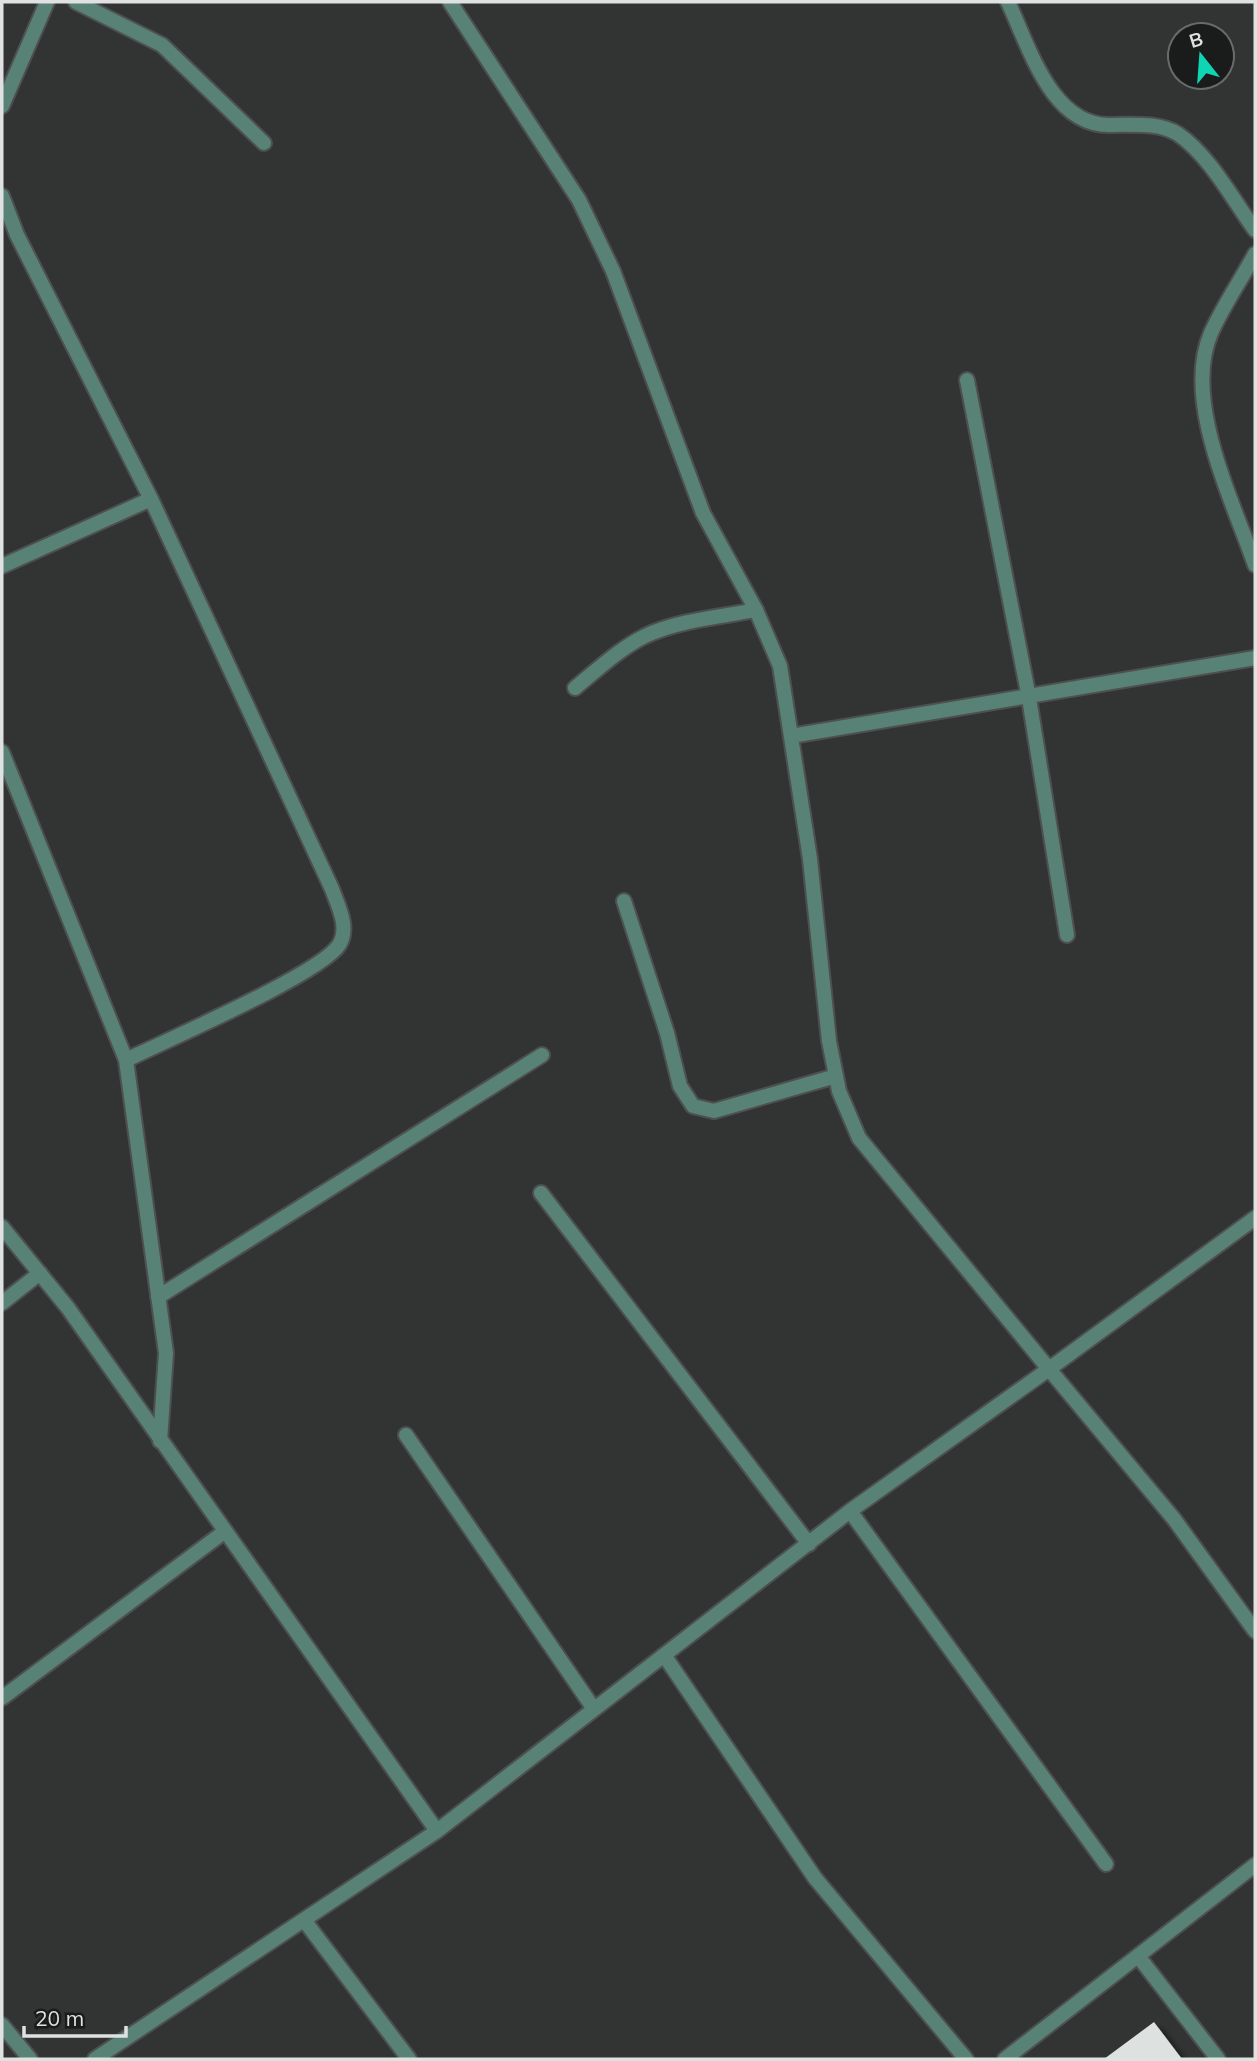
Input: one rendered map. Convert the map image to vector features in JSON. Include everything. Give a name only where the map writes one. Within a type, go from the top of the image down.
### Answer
[{"type":"street","points":[[2,106],[47,2]]},
{"type":"street","points":[[76,2],[162,45],[264,143]]},
{"type":"street","points":[[450,2],[579,200],[613,271],[703,513],[756,610],[779,666],[810,859],[829,1041],[839,1091],[859,1138],[1174,1519],[1255,1631]]},
{"type":"street","points":[[1008,2],[1051,90],[1069,111],[1093,125],[1157,126],[1178,134],[1201,156],[1255,230]]},
{"type":"street","points":[[2,196],[17,235],[151,499],[332,889],[344,921],[339,945],[313,968],[126,1060]]},
{"type":"street","points":[[1255,254],[1210,335],[1203,373],[1203,404],[1211,439],[1255,565]]},
{"type":"street","points":[[967,380],[1029,698],[1067,935]]},
{"type":"street","points":[[2,566],[151,499]]},
{"type":"street","points":[[575,688],[618,653],[646,636],[683,623],[756,610]]},
{"type":"street","points":[[791,736],[1029,698],[1255,657]]},
{"type":"street","points":[[2,752],[126,1060],[166,1353],[160,1441]]},
{"type":"street","points":[[624,901],[667,1033],[680,1086],[693,1105],[714,1111],[836,1076]]},
{"type":"street","points":[[158,1297],[542,1055]]},
{"type":"street","points":[[541,1193],[809,1544]]},
{"type":"street","points":[[95,2059],[437,1831],[850,1511],[1255,1218]]},
{"type":"street","points":[[2,1227],[40,1273],[437,1831]]},
{"type":"street","points":[[2,1303],[40,1273]]},
{"type":"street","points":[[406,1435],[594,1709]]},
{"type":"street","points":[[850,1511],[1106,1864]]},
{"type":"street","points":[[2,1698],[224,1532]]},
{"type":"street","points":[[664,1655],[816,1878],[966,2059]]},
{"type":"street","points":[[1005,2059],[1255,1865]]},
{"type":"street","points":[[304,1920],[409,2059]]},
{"type":"street","points":[[1138,1956],[1218,2059]]},
{"type":"street","points":[[2,2025],[30,2059]]},
{"type":"building","points":[[1154,2022],[1182,2059],[1104,2059]]}]
